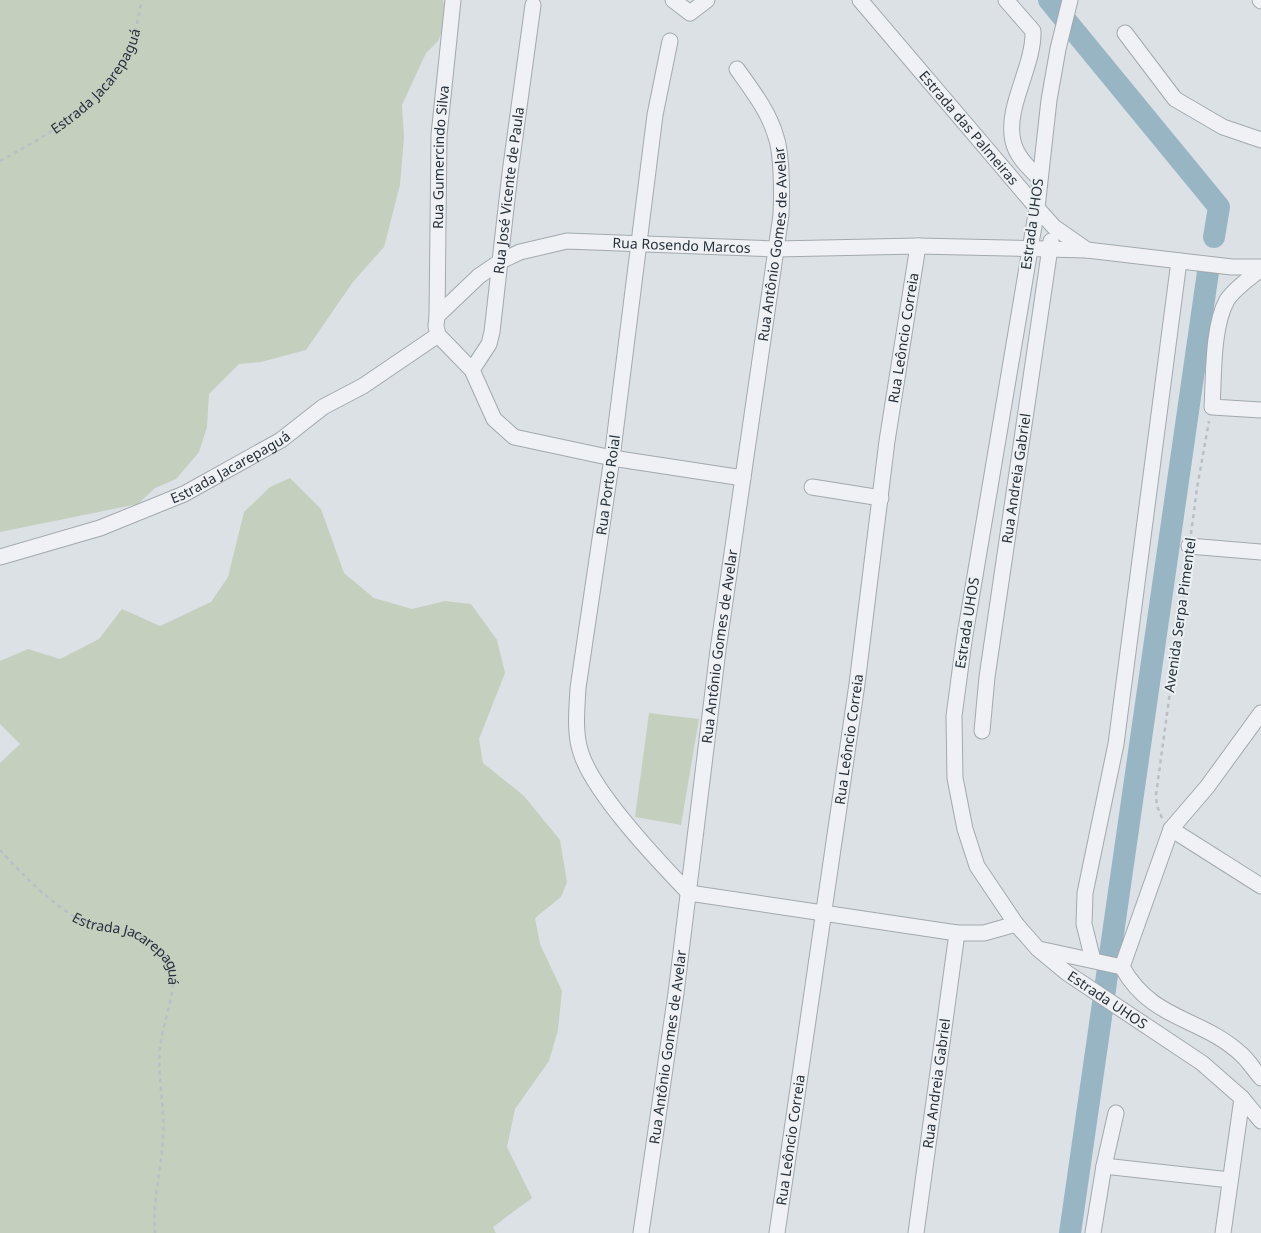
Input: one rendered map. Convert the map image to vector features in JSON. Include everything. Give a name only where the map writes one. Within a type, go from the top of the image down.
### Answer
[{"type":"street","name":"Rua Gumercindo Silva","points":[[438,316],[439,135],[453,0]]},
{"type":"street","points":[[674,0],[690,13],[708,0]]},
{"type":"street","name":"Estrada das Palmeiras","points":[[860,0],[1054,228],[1087,250],[1232,267],[1261,268]]},
{"type":"street","points":[[1006,0],[1033,31],[1030,60],[1013,116],[1012,129],[1017,151],[1024,163],[1039,178]]},
{"type":"street","name":"Estrada UHOS","points":[[1070,0],[1058,48],[1030,249],[964,641],[954,716],[955,778],[965,829],[977,866],[1016,924],[1038,949],[1083,984],[1202,1063],[1242,1098],[1261,1120]]},
{"type":"street","name":"Rua José Vicente de Paula","points":[[472,370],[489,344],[533,5]]},
{"type":"street","points":[[1125,34],[1175,99],[1223,127],[1261,140]]},
{"type":"street","name":"Rua Porto Roial","points":[[670,41],[655,115],[612,458],[578,688],[577,721],[581,753],[597,785],[689,894]]},
{"type":"street","name":"Rua Antônio Gomes de Avelar","points":[[641,1233],[689,894],[718,650],[776,249],[782,190],[777,137],[761,104],[737,69]]},
{"type":"street","name":"Rua Andreia Gabriel","points":[[982,730],[987,677],[1054,228]]},
{"type":"street","name":"Rua Rosendo Marcos","points":[[438,316],[479,276],[501,260],[520,252],[567,242],[776,249],[918,246],[1087,250]]},
{"type":"street","name":"Rua Leôncio Correia","points":[[777,1233],[822,912],[857,684],[887,441],[918,246]]},
{"type":"street","points":[[1095,960],[1084,924],[1084,893],[1116,744],[1179,261]]},
{"type":"street","points":[[1261,268],[1234,292],[1223,309],[1216,352],[1212,407],[1261,410]]},
{"type":"street","points":[[438,316],[436,326],[438,335],[472,370],[494,419],[514,437],[612,458],[743,478]]},
{"type":"street","name":"Estrada Jacarepaguá","points":[[0,557],[100,528],[144,512],[184,494],[281,440],[323,407],[363,386],[438,335]]},
{"type":"street","points":[[812,487],[881,498]]},
{"type":"street","points":[[1189,546],[1261,552]]},
{"type":"street","points":[[1120,966],[1171,829],[1212,781],[1261,713]]},
{"type":"street","points":[[1171,829],[1261,886]]},
{"type":"street","points":[[689,894],[957,933],[984,932],[1016,924]]},
{"type":"street","name":"Rua Andreia Gabriel","points":[[916,1233],[957,933]]},
{"type":"street","points":[[1038,949],[1120,966],[1137,990],[1160,1007],[1209,1033],[1241,1054],[1261,1078]]},
{"type":"street","points":[[1151,1028],[1160,1007]]},
{"type":"street","points":[[1223,1233],[1242,1098]]},
{"type":"street","points":[[1093,1233],[1104,1166],[1116,1113]]},
{"type":"street","points":[[1104,1166],[1230,1180]]},
{"type":"path","name":"Estrada Jacarepaguá","points":[[0,161],[70,117],[102,90],[129,48],[142,0]]},
{"type":"path","name":"Avenida Serpa Pimentel","points":[[1171,829],[1161,816],[1157,806],[1156,795],[1196,488],[1212,407]]},
{"type":"path","name":"Estrada Jacarepaguá","points":[[0,850],[49,897],[72,915],[90,924],[124,928],[144,937],[161,952],[173,967],[173,988],[163,1023],[160,1050],[163,1134],[154,1203],[155,1233]]},
{"type":"green space","points":[[0,0],[443,0],[447,19],[438,41],[426,53],[402,105],[404,137],[400,185],[384,247],[353,282],[306,350],[261,362],[239,364],[209,394],[207,427],[199,452],[176,479],[155,488],[138,504],[0,532]]},
{"type":"green space","points":[[290,478],[321,509],[344,573],[374,598],[412,609],[445,601],[471,604],[497,640],[505,673],[479,739],[483,763],[524,796],[560,840],[567,882],[561,897],[535,918],[540,944],[562,991],[558,1030],[549,1061],[515,1109],[507,1147],[532,1198],[493,1227],[496,1233],[0,1233],[0,763],[20,744],[0,724],[0,661],[28,649],[60,659],[99,639],[122,609],[160,626],[211,602],[228,577],[244,512],[270,487]]},
{"type":"green space","points":[[649,713],[699,719],[681,825],[635,817]]},
{"type":"waterway","points":[[1049,0],[1219,207],[1214,237]]},
{"type":"waterway","points":[[1070,1233],[1208,272]]}]
